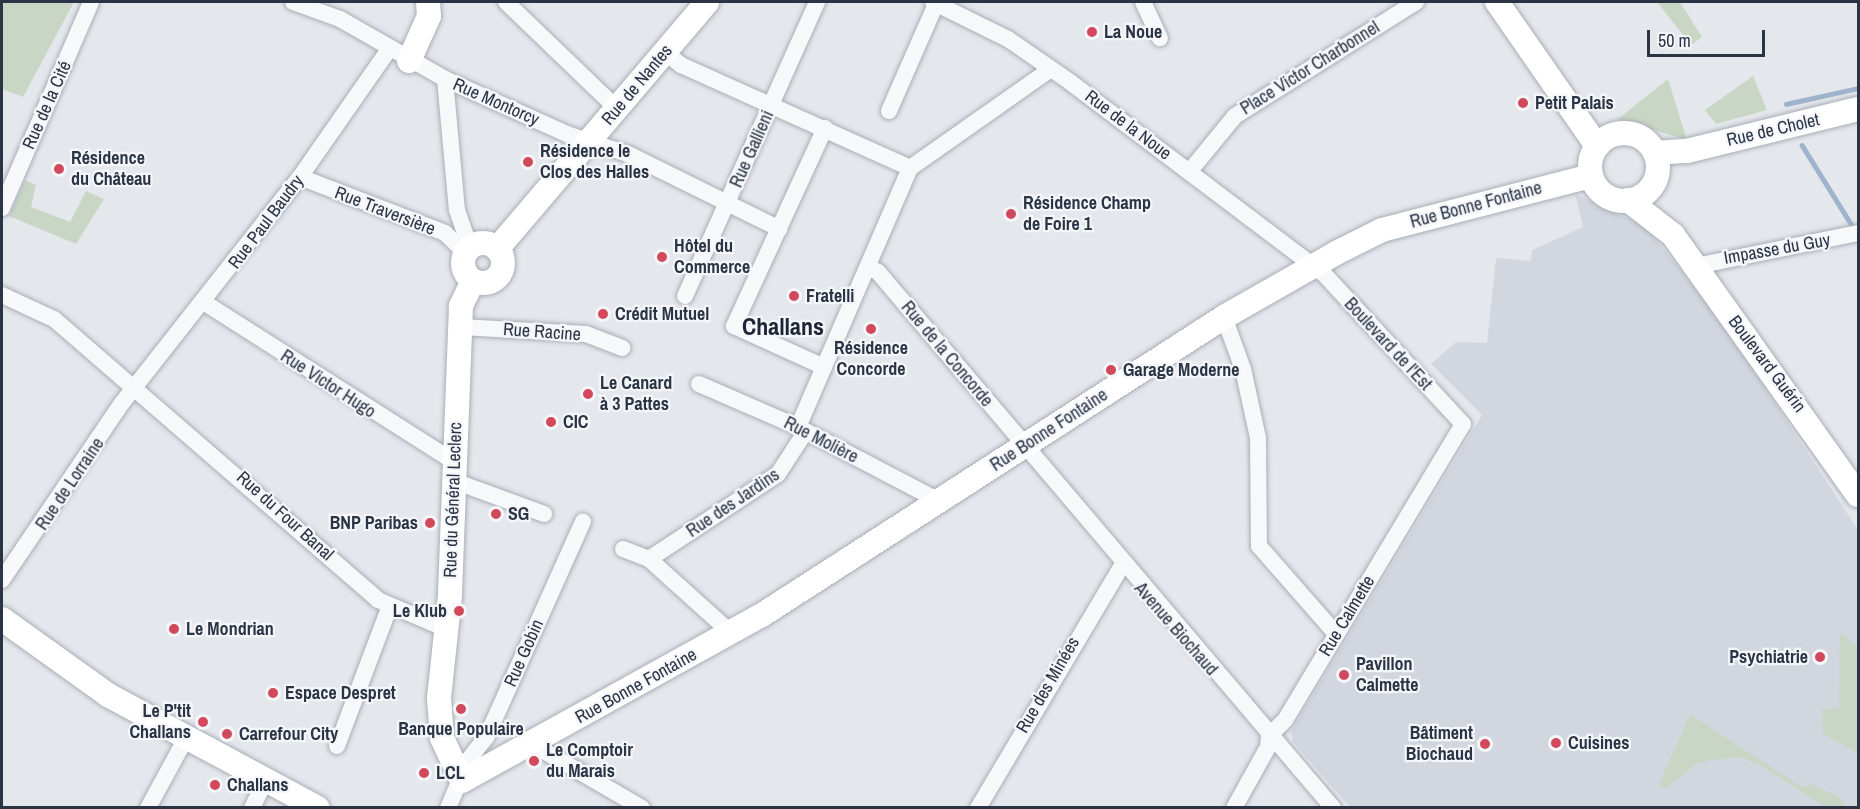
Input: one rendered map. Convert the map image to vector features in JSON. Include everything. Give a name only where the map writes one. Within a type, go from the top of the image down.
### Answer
[{"type":"street","name":"Rue de la Cité","points":[[2,208],[92,2]]},
{"type":"street","name":"Rue Montorcy","points":[[293,2],[340,19],[398,56],[445,79],[590,141],[628,154],[780,229]]},
{"type":"street","points":[[398,56],[429,16],[428,2]]},
{"type":"street","points":[[506,2],[616,108]]},
{"type":"street","name":"Rue de Nantes","points":[[497,249],[706,2]]},
{"type":"street","name":"Rue Gallieni","points":[[685,297],[817,2]]},
{"type":"street","points":[[1143,2],[1160,38]]},
{"type":"street","name":"Place Victor Charbonnel","points":[[1189,172],[1235,116],[1416,2]]},
{"type":"street","points":[[1497,2],[1605,141]]},
{"type":"street","points":[[1512,2],[1605,141]]},
{"type":"street","points":[[889,111],[934,3]]},
{"type":"street","name":"Rue de la Noue","points":[[934,3],[1008,39],[1051,69],[1311,267]]},
{"type":"street","points":[[665,52],[681,65],[910,168],[1051,69]]},
{"type":"street","name":"Rue Paul Baudry","points":[[136,387],[205,303],[300,177],[398,56]]},
{"type":"street","points":[[445,79],[457,210],[468,250],[464,271],[473,281],[490,282],[499,275],[503,264],[497,249],[487,243],[468,250]]},
{"type":"street","name":"Rue de Cholet","points":[[1655,168],[1687,151],[1858,109]]},
{"type":"street","points":[[824,367],[734,326],[825,128]]},
{"type":"street","points":[[1642,138],[1655,168],[1628,200],[1601,192],[1591,176],[1605,141],[1642,138]]},
{"type":"street","name":"Rue des Jardins","points":[[649,560],[778,474],[801,430],[824,367],[910,168]]},
{"type":"street","name":"Boulevard Guérin","points":[[1655,168],[1673,235]]},
{"type":"street","name":"Rue Bonne Fontaine","points":[[462,781],[730,632],[939,501],[1224,317],[1311,267],[1382,230],[1591,176]]},
{"type":"street","name":"Rue Traversière","points":[[300,177],[445,233],[468,250]]},
{"type":"street","name":"Boulevard Guérin","points":[[1628,200],[1673,235],[1858,495]]},
{"type":"street","name":"Impasse du Guy","points":[[1696,266],[1858,233]]},
{"type":"street","name":"Rue de la Concorde","points":[[868,267],[878,272],[1023,446]]},
{"type":"street","name":"Boulevard de l'Est","points":[[1311,267],[1323,273],[1462,424]]},
{"type":"street","name":"Rue du Général Leclerc","points":[[462,781],[438,722],[461,306],[473,281]]},
{"type":"street","name":"Rue du Four Banal","points":[[2,295],[54,318],[225,462],[390,606],[444,628]]},
{"type":"street","name":"Rue Victor Hugo","points":[[205,303],[453,471],[544,514]]},
{"type":"street","points":[[1224,317],[1243,369],[1258,438],[1259,546],[1336,634]]},
{"type":"street","name":"Rue Racine","points":[[461,327],[586,334],[622,348]]},
{"type":"street","name":"Rue Molière","points":[[699,384],[801,430],[939,501]]},
{"type":"street","name":"Rue de Lorraine","points":[[2,580],[136,387]]},
{"type":"street","name":"Rue Calmette","points":[[1234,807],[1268,747],[1269,736],[1285,720],[1462,424]]},
{"type":"street","name":"Avenue Biochaud","points":[[1023,446],[1122,565],[1333,807]]},
{"type":"street","name":"Rue Gobin","points":[[448,807],[584,521]]},
{"type":"street","points":[[624,549],[649,560],[730,632]]},
{"type":"street","name":"Rue des Minées","points":[[978,807],[1122,565]]},
{"type":"street","points":[[337,746],[390,606]]},
{"type":"street","points":[[2,619],[89,682],[186,738],[267,777],[318,807]]},
{"type":"street","points":[[148,807],[186,738]]},
{"type":"street","points":[[532,744],[642,807]]},
{"type":"street","points":[[252,807],[267,777]]},
{"type":"shaded area","points":[[1575,194],[1645,226],[1720,319],[1858,530],[1858,807],[1350,807],[1293,742],[1291,731],[1482,415],[1431,364],[1456,342],[1487,343],[1496,258],[1531,261],[1532,250],[1583,227]]},
{"type":"green space","points":[[2,2],[74,2],[23,97],[2,89]]},
{"type":"green space","points":[[1657,2],[1680,2],[1702,37],[1691,45]]},
{"type":"green space","points":[[1753,76],[1767,110],[1716,124],[1705,110]]},
{"type":"green space","points":[[1668,79],[1687,140],[1618,119]]},
{"type":"green space","points":[[25,180],[36,185],[31,207],[70,222],[86,191],[104,199],[76,244],[9,216]]},
{"type":"green space","points":[[1840,632],[1858,647],[1858,753],[1823,734],[1822,709],[1839,708]]},
{"type":"green space","points":[[1690,714],[1803,788],[1811,784],[1841,798],[1845,807],[1825,807],[1757,763],[1738,757],[1699,762],[1665,789],[1659,784]]},
{"type":"waterway","points":[[1786,104],[1858,88]]},
{"type":"waterway","points":[[1802,145],[1855,230]]},
{"type":"place","name":"La Noue","points":[[1092,32]]},
{"type":"place","name":"Petit Palais","points":[[1523,103]]},
{"type":"place","name":"Résidence le Clos des Halles","points":[[528,162]]},
{"type":"place","name":"Résidence du Château","points":[[59,169]]},
{"type":"place","name":"Résidence Champ de Foire 1","points":[[1011,214]]},
{"type":"place","name":"Hôtel du Commerce","points":[[662,257]]},
{"type":"place","name":"Fratelli","points":[[794,296]]},
{"type":"place","name":"Crédit Mutuel","points":[[603,314]]},
{"type":"place","name":"Résidence Concorde","points":[[871,329]]},
{"type":"place","name":"Garage Moderne","points":[[1111,370]]},
{"type":"place","name":"Le Canard à 3 Pattes","points":[[588,394]]},
{"type":"place","name":"CIC","points":[[551,422]]},
{"type":"place","name":"SG","points":[[496,514]]},
{"type":"place","name":"BNP Paribas","points":[[430,523]]},
{"type":"place","name":"Le Klub","points":[[459,611]]},
{"type":"place","name":"Le Mondrian","points":[[174,629]]},
{"type":"place","name":"Psychiatrie","points":[[1820,657]]},
{"type":"place","name":"Pavillon Calmette","points":[[1344,675]]},
{"type":"place","name":"Espace Despret","points":[[273,693]]},
{"type":"place","name":"Banque Populaire","points":[[461,709]]},
{"type":"place","name":"Le P'tit Challans","points":[[203,722]]},
{"type":"place","name":"Carrefour City","points":[[227,734]]},
{"type":"place","name":"Cuisines","points":[[1556,743]]},
{"type":"place","name":"Bâtiment Biochaud","points":[[1485,744]]},
{"type":"place","name":"Le Comptoir du Marais","points":[[534,761]]},
{"type":"place","name":"LCL","points":[[424,773]]},
{"type":"place","name":"Challans","points":[[215,785]]},
{"type":"district","name":"Challans","points":[[783,327]]}]
